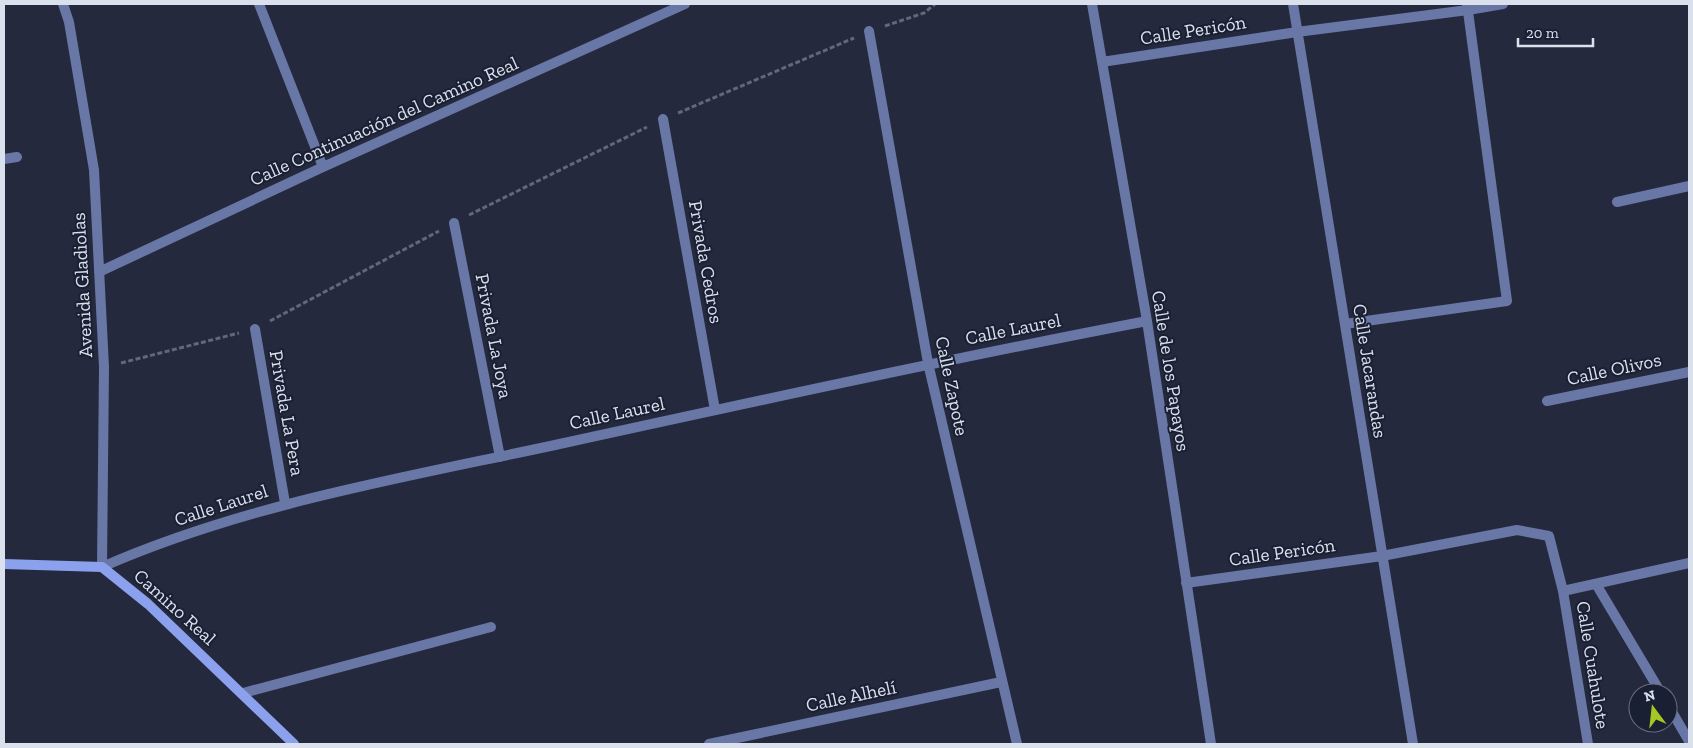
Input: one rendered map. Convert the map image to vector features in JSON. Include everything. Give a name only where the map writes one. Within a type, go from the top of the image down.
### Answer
[{"type":"street","name":"Avenida Gladiolas","points":[[63,4],[69,22],[94,170],[104,367],[102,567]]},
{"type":"street","points":[[259,4],[323,167]]},
{"type":"street","name":"Calle Continuación del Camino Real","points":[[99,272],[323,167],[685,4]]},
{"type":"street","name":"Calle de los Papayos","points":[[1092,4],[1146,320],[1211,744]]},
{"type":"street","name":"Calle Jacarandas","points":[[1293,4],[1413,744]]},
{"type":"street","name":"Calle Pericón","points":[[1102,62],[1468,7],[1503,4]]},
{"type":"street","points":[[1345,324],[1507,300],[1468,7]]},
{"type":"street","name":"Calle Zapote","points":[[869,31],[928,363],[1001,682],[1018,744]]},
{"type":"street","name":"Privada Cedros","points":[[663,119],[715,410]]},
{"type":"street","points":[[4,159],[17,157]]},
{"type":"street","points":[[1617,202],[1689,186]]},
{"type":"street","name":"Privada La Joya","points":[[454,223],[500,457]]},
{"type":"street","name":"Calle Laurel","points":[[102,567],[149,546],[285,503],[928,363],[1146,320]]},
{"type":"street","name":"Privada La Pera","points":[[255,329],[285,503]]},
{"type":"street","name":"Calle Olivos","points":[[1547,401],[1689,372]]},
{"type":"street","name":"Calle Pericón","points":[[1186,583],[1382,556],[1517,530],[1549,536],[1563,592]]},
{"type":"street","points":[[1563,592],[1689,563]]},
{"type":"street","points":[[4,564],[102,567]]},
{"type":"street","name":"Camino Real","points":[[102,567],[148,604],[243,693],[294,744]]},
{"type":"street","points":[[1596,584],[1655,683]]},
{"type":"street","name":"Calle Cuahulote","points":[[1563,592],[1588,744]]},
{"type":"street","points":[[243,693],[491,627]]},
{"type":"street","name":"Calle Alhelí","points":[[709,744],[1001,682]]},
{"type":"street","points":[[1678,722],[1689,741]]},
{"type":"path","points":[[104,367],[255,329],[454,223],[663,119],[869,31],[924,13],[934,4]]}]
